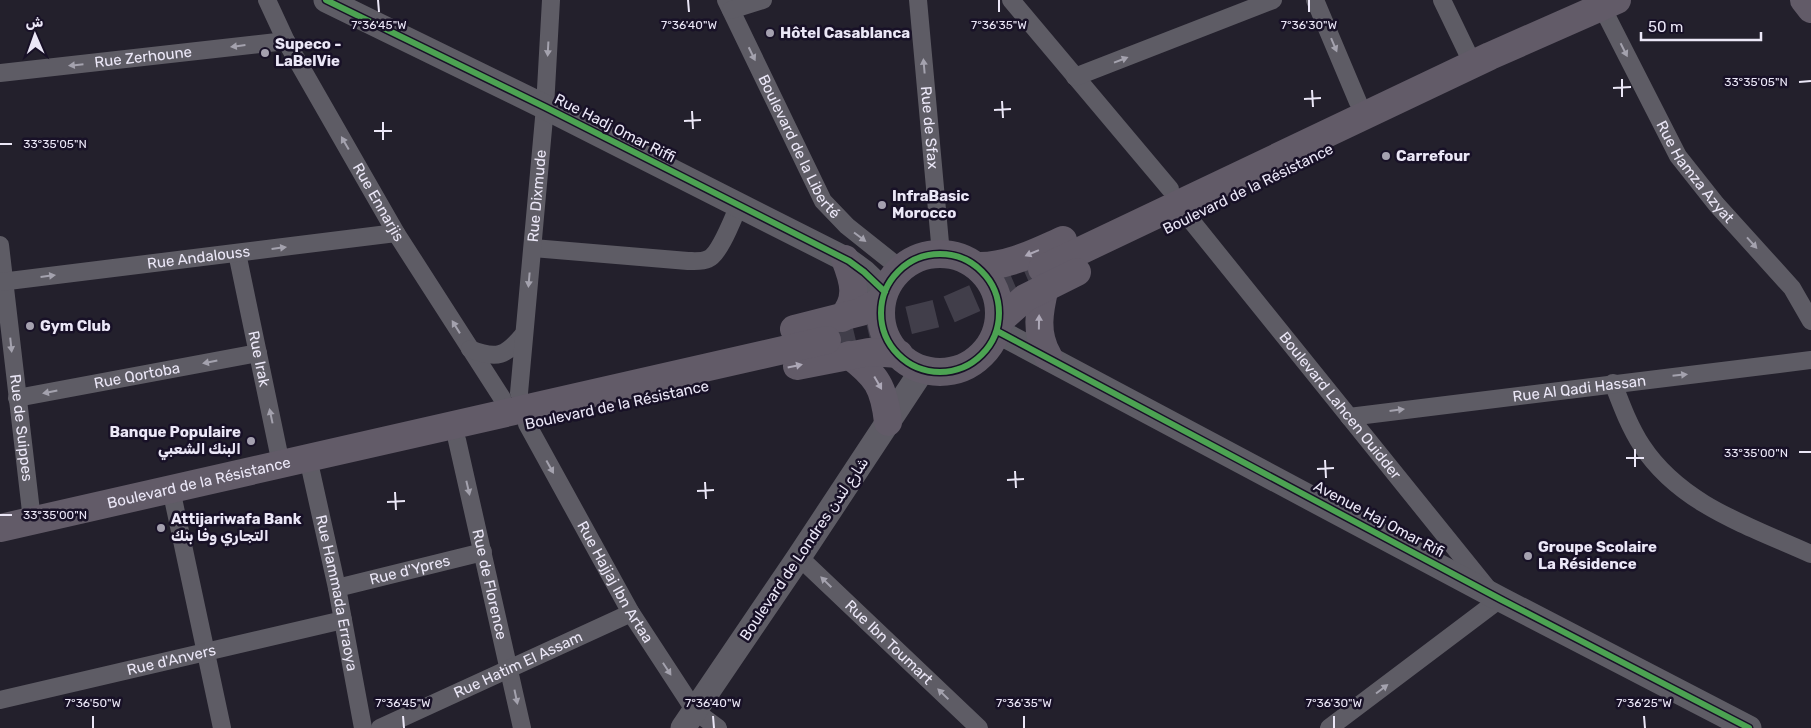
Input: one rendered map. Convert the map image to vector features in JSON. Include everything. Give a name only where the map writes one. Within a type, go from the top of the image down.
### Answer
[{"type":"main road","points":[[1804,0],[1811,9]]},
{"type":"main road","name":"Boulevard de la Résistance","points":[[977,266],[1008,263],[1358,102],[1610,3]]},
{"type":"main road","points":[[1048,356],[1042,345],[1039,329],[1043,278],[1479,54]]},
{"type":"main road","name":"Boulevard de la Résistance","points":[[998,326],[1043,278],[1189,218],[1488,72],[1479,54]]},
{"type":"main road","points":[[339,451],[834,329],[874,307],[884,296],[901,269],[920,258],[941,254],[962,257],[977,266],[989,279],[997,294],[998,326],[987,349],[972,363],[952,370],[923,369],[898,354],[887,338],[884,329],[884,296]]},
{"type":"main road","points":[[339,451],[354,432],[510,395],[834,329],[849,310],[854,293],[845,259]]},
{"type":"main road","name":"Boulevard de la Résistance","points":[[0,528],[339,451],[361,461],[849,355],[874,352],[898,354]]},
{"type":"main road","points":[[849,355],[864,366],[880,384],[885,399],[888,422]]},
{"type":"street","name":"Rue Ennarjis","points":[[267,0],[286,40],[396,233],[470,348],[510,395]]},
{"type":"street","name":"Rue Hadj Omar Riffi","points":[[326,0],[545,106],[845,259],[864,272],[884,296]]},
{"type":"street","name":"Rue Dixmude","points":[[510,395],[524,334],[545,106],[551,0]]},
{"type":"street","points":[[728,5],[763,0]]},
{"type":"street","name":"Rue de Sfax","points":[[918,0],[941,254]]},
{"type":"street","points":[[1012,0],[1170,189]]},
{"type":"street","points":[[1075,77],[1273,0]]},
{"type":"street","points":[[1315,0],[1358,102]]},
{"type":"street","points":[[1442,0],[1479,54]]},
{"type":"street","name":"Rue Hamza Azyat","points":[[1610,3],[1678,156],[1716,204],[1792,288],[1811,321]]},
{"type":"street","name":"Boulevard de la Liberté","points":[[728,5],[823,201],[847,226],[901,269]]},
{"type":"street","name":"Rue Zerhoune","points":[[0,74],[286,40]]},
{"type":"street","points":[[532,248],[688,261],[706,260],[718,248],[739,205]]},
{"type":"street","name":"Boulevard Lahcen Ouidder","points":[[1189,218],[1496,596]]},
{"type":"street","name":"Rue Andalouss","points":[[2,282],[396,233]]},
{"type":"street","name":"Rue de Suippes","points":[[0,245],[11,391],[32,520]]},
{"type":"street","name":"Rue Irak","points":[[237,253],[281,464]]},
{"type":"street","name":"Avenue Haj Omar Rifi","points":[[998,326],[1048,356],[1496,596],[1749,728]]},
{"type":"street","points":[[470,348],[482,354],[500,355],[515,346],[524,334]]},
{"type":"street","name":"Rue Qortoba","points":[[11,391],[258,353]]},
{"type":"street","name":"Rue Al Qadi Hassan","points":[[1349,416],[1811,360]]},
{"type":"street","name":"Boulevard de Londres شارع لندن","points":[[689,720],[923,369]]},
{"type":"street","points":[[1613,383],[1630,425],[1642,447],[1675,482],[1718,513],[1811,554]]},
{"type":"street","name":"Rue Hajjaj Ibn Artaa","points":[[527,424],[689,720],[718,728]]},
{"type":"street","name":"Rue de Florence","points":[[457,440],[522,728]]},
{"type":"street","name":"Rue Hammada Erraoya","points":[[308,458],[337,588],[363,728]]},
{"type":"street","points":[[171,489],[222,728]]},
{"type":"street","name":"Rue d'Ypres","points":[[337,588],[483,552]]},
{"type":"street","name":"Rue Ibn Toumart","points":[[799,557],[978,728]]},
{"type":"street","points":[[1329,728],[1496,596]]},
{"type":"street","name":"Rue Hatim El Assam","points":[[380,728],[631,614]]},
{"type":"street","name":"Rue d'Anvers","points":[[0,700],[343,620]]},
{"type":"tunnel","points":[[827,340],[943,312],[1042,269]]},
{"type":"cycle path","points":[[326,0],[545,107],[849,261],[885,292]]},
{"type":"cycle path","points":[[940,254],[952,255],[963,259],[982,271],[994,290],[998,301],[999,313],[998,325],[994,336],[982,355],[963,367],[952,371],[940,372],[928,371],[917,367],[898,355],[886,336],[882,325],[881,313],[882,301],[886,290],[898,271],[917,259],[928,255],[940,254]]},
{"type":"cycle path","points":[[997,331],[1500,599],[1749,728]]},
{"type":"place","name":"Hôtel Casablanca","points":[[770,33]]},
{"type":"place","name":"Supeco - LaBelVie","points":[[265,53]]},
{"type":"place","name":"Carrefour","points":[[1386,156]]},
{"type":"place","name":"InfraBasic Morocco","points":[[882,205]]},
{"type":"place","name":"Gym Club","points":[[30,326]]},
{"type":"place","name":"Banque Populaire البنك الشعبي","points":[[251,441]]},
{"type":"place","name":"Attijariwafa Bank التجاري وفا بنك","points":[[161,528]]},
{"type":"place","name":"Groupe Scolaire La Résidence","points":[[1528,556]]}]
